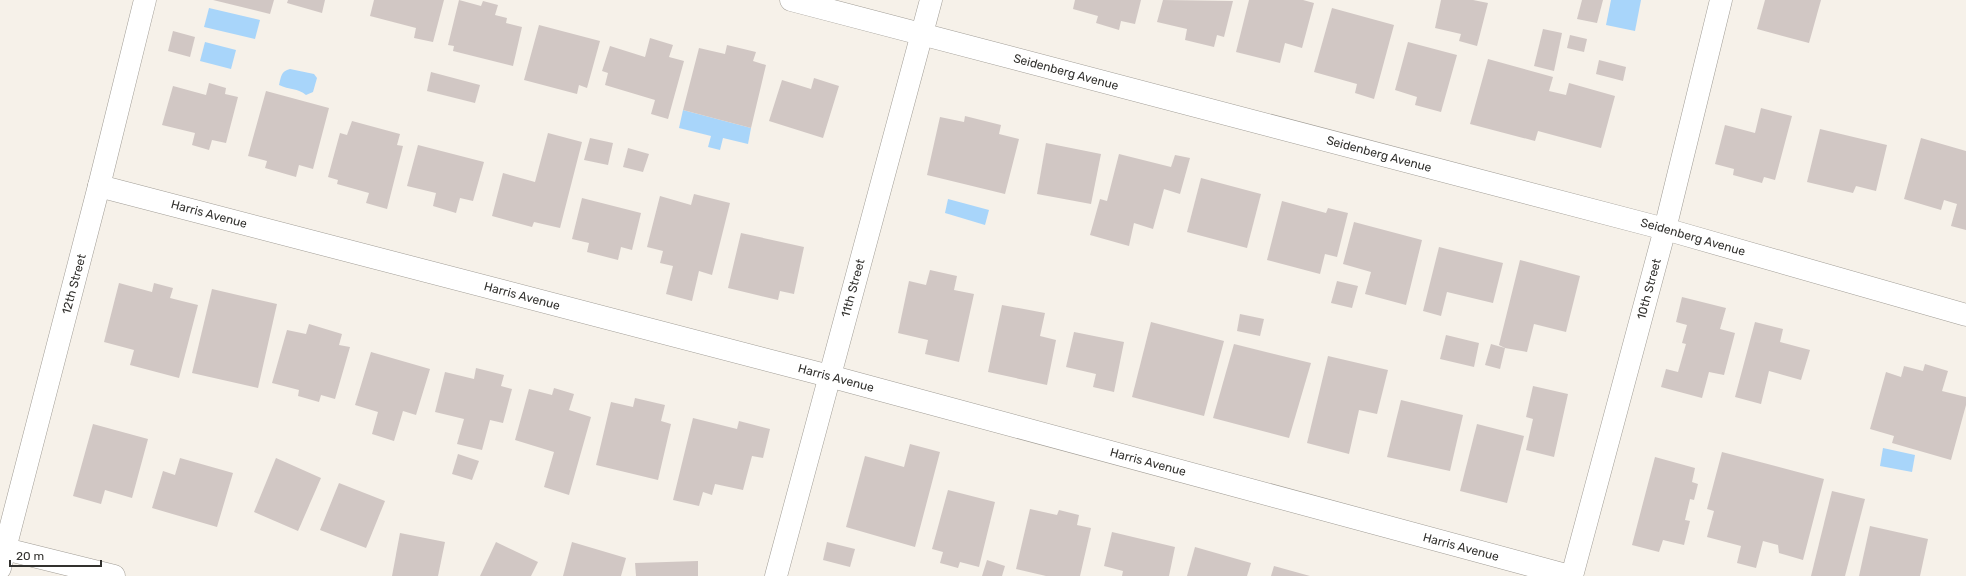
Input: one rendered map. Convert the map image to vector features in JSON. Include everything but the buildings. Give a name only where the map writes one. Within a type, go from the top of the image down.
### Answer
[{"type":"street","name":"12th Street","points":[[2,559],[99,186],[144,0]]},
{"type":"street","name":"Seidenberg Avenue","points":[[791,0],[1665,229],[1966,315]]},
{"type":"street","name":"11th Street","points":[[776,576],[930,0]]},
{"type":"street","name":"10th Street","points":[[1571,576],[1665,229],[1721,0]]},
{"type":"street","name":"Harris Avenue","points":[[99,186],[829,376],[1571,576]]},
{"type":"street","points":[[2,559],[114,576]]},
{"type":"water","points":[[1611,0],[1641,0],[1635,31],[1606,25]]},
{"type":"water","points":[[209,8],[260,20],[255,39],[204,27]]},
{"type":"water","points":[[205,42],[236,50],[231,69],[200,61]]},
{"type":"water","points":[[290,69],[314,74],[317,78],[313,92],[306,95],[300,91],[279,85],[283,73]]},
{"type":"water","points":[[683,110],[751,128],[748,144],[723,138],[720,150],[708,147],[711,136],[679,128]]},
{"type":"water","points":[[948,199],[989,210],[985,225],[945,213]]},
{"type":"water","points":[[1883,448],[1915,455],[1912,472],[1880,466]]}]
